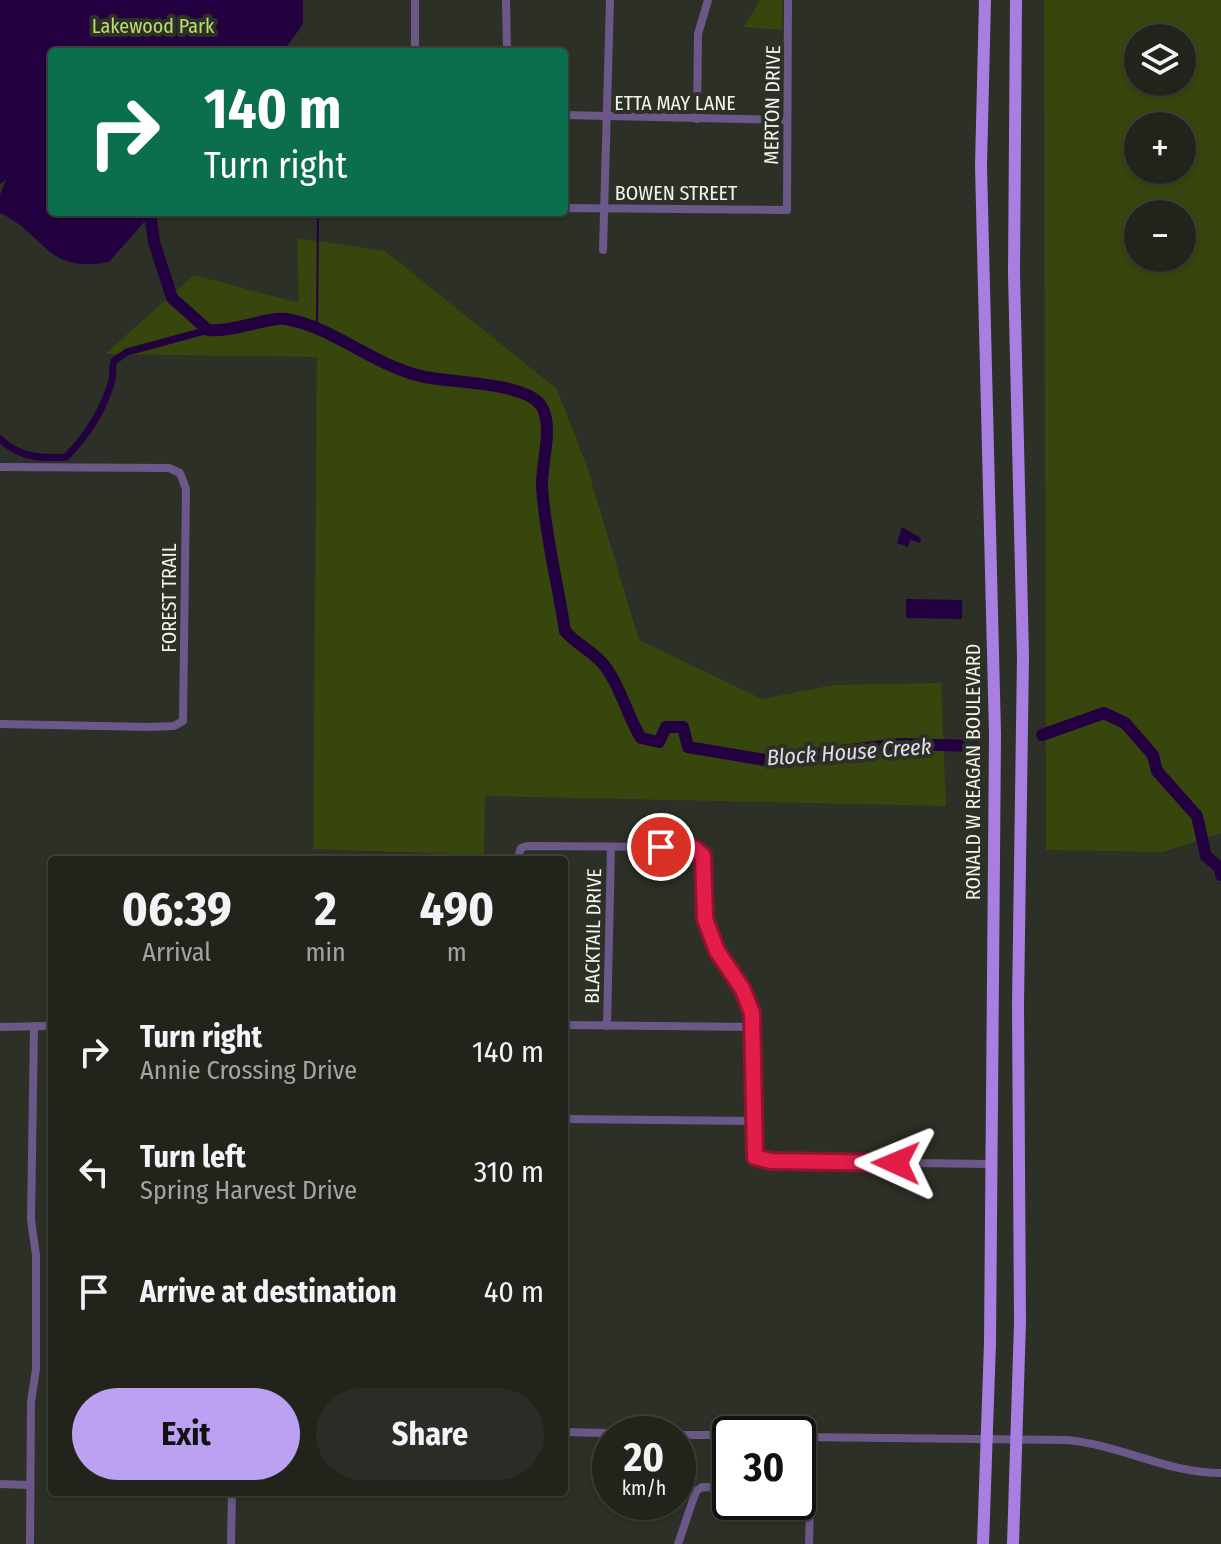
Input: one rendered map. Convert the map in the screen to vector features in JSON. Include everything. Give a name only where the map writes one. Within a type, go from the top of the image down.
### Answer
[{"type":"main road","name":"RONALD W REAGAN BOULEVARD","points":[[983,1544],[988,1438],[995,734],[981,166],[985,0]]},
{"type":"main road","points":[[1013,1544],[1017,1439],[1023,657],[1014,273],[1016,0]]},
{"type":"street","points":[[415,0],[415,48]]},
{"type":"street","points":[[506,0],[507,48]]},
{"type":"street","points":[[603,250],[610,0]]},
{"type":"street","points":[[697,119],[698,34],[708,0]]},
{"type":"street","name":"MERTON DRIVE","points":[[787,210],[788,0]]},
{"type":"street","name":"ETTA MAY LANE","points":[[568,115],[786,120]]},
{"type":"street","name":"BOWEN STREET","points":[[568,208],[787,210]]},
{"type":"street","name":"FOREST TRAIL","points":[[0,467],[169,468],[180,473],[186,489],[183,721],[174,726],[150,727],[0,724]]},
{"type":"street","name":"BLACKTAIL DRIVE","points":[[607,1026],[611,847]]},
{"type":"street","points":[[518,856],[521,848],[686,847],[700,851],[705,919],[717,951],[748,1000],[754,1027],[755,1157],[761,1160],[989,1164]]},
{"type":"street","points":[[568,1025],[754,1027]]},
{"type":"street","points":[[30,1544],[31,1402],[36,1369],[36,1255],[31,1220],[34,1026]]},
{"type":"street","points":[[0,1027],[48,1026]]},
{"type":"street","points":[[568,1119],[753,1121]]},
{"type":"street","points":[[568,1432],[592,1433]]},
{"type":"street","points":[[816,1437],[1082,1441],[1185,1471],[1221,1473]]},
{"type":"street","points":[[0,1484],[30,1485]]},
{"type":"street","points":[[678,1544],[696,1491],[702,1487],[712,1487]]},
{"type":"street","points":[[231,1544],[232,1496]]},
{"type":"street","points":[[809,1544],[810,1520]]},
{"type":"green space","points":[[760,0],[783,0],[782,30],[744,27]]},
{"type":"green space","points":[[1044,0],[1221,0],[1221,833],[1163,852],[1046,850]]},
{"type":"green space","points":[[297,238],[385,251],[557,389],[587,467],[639,640],[762,699],[833,685],[941,683],[946,806],[485,796],[484,855],[313,849],[317,357],[105,354],[194,275],[299,303]]},
{"type":"shaded area","points":[[0,0],[303,0],[303,24],[286,48],[48,48],[48,216],[149,216],[109,262],[88,264],[59,258],[16,222],[0,213],[0,195],[6,180],[0,184]]},
{"type":"shaded area","points":[[902,527],[921,538],[920,543],[910,540],[908,547],[897,543]]},
{"type":"shaded area","points":[[906,599],[962,600],[962,619],[906,618]]},
{"type":"waterway","name":"Block House Creek","points":[[151,216],[154,242],[172,298],[208,330],[286,319],[321,330],[407,372],[490,385],[524,393],[536,400],[546,418],[542,487],[565,631],[607,669],[641,738],[659,742],[666,727],[683,727],[688,747],[765,760],[900,744],[975,746]]},
{"type":"waterway","points":[[317,330],[318,216]]},
{"type":"waterway","points":[[0,439],[15,450],[31,456],[66,457],[100,411],[109,391],[114,361],[127,352],[208,330]]},
{"type":"waterway","name":"Block House Creek","points":[[1042,735],[1104,713],[1125,723],[1153,755],[1157,771],[1197,816],[1206,856],[1220,868],[1221,875]]},
{"type":"route","points":[[661,847],[694,848],[703,856],[703,905],[710,936],[742,988],[752,1013],[755,1157],[771,1161],[896,1163]]},
{"type":"park label","name":"Lakewood Park","points":[[153,26]]}]
